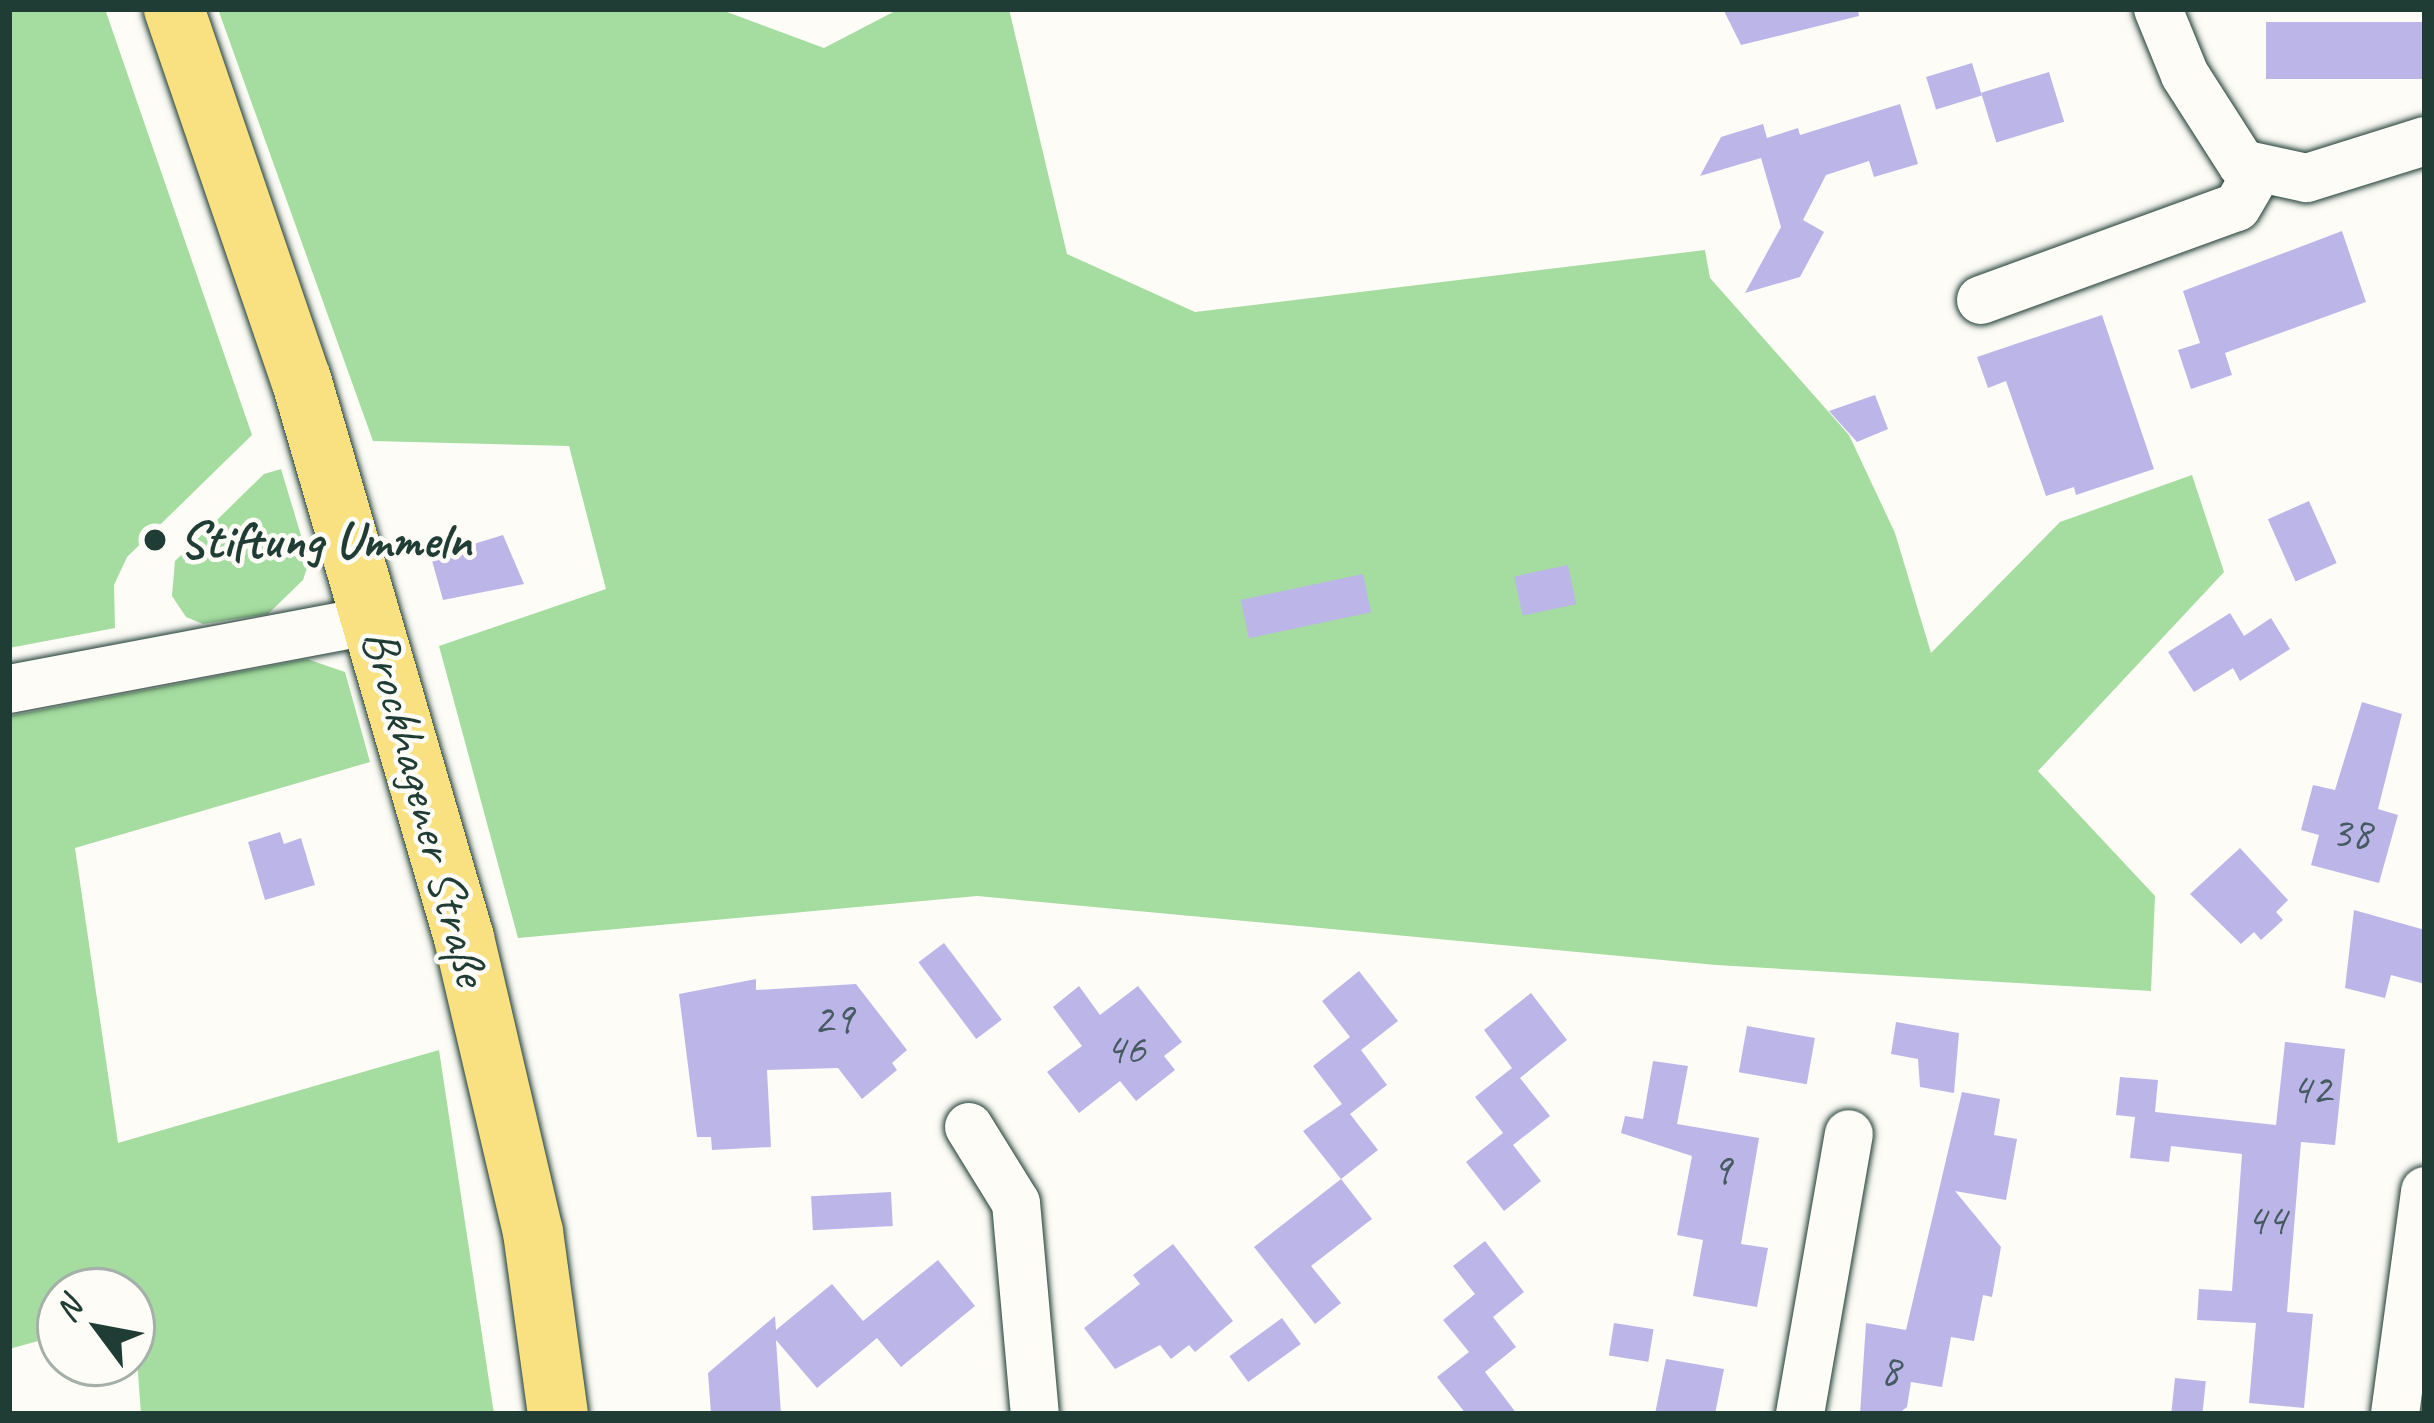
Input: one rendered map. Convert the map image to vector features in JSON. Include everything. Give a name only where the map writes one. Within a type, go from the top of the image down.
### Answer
[{"type":"main road","name":"Brockhagener Straße","points":[[174,9],[375,620],[464,938],[528,1208],[558,1414]]},
{"type":"street","points":[[2158,9],[2230,154],[2258,171],[2307,178],[2425,141]]},
{"type":"street","points":[[1981,300],[2237,207],[2258,171]]},
{"type":"street","points":[[9,689],[375,620]]},
{"type":"street","points":[[969,1127],[1016,1203],[1035,1414]]},
{"type":"street","points":[[1800,1414],[1849,1134]]},
{"type":"street","points":[[2395,1414],[2425,1191]]},
{"type":"green space","points":[[9,9],[105,9],[252,435],[127,557],[114,585],[115,628],[9,648]]},
{"type":"green space","points":[[218,9],[719,9],[824,48],[899,9],[1009,9],[1067,254],[1195,312],[1705,250],[1710,278],[1849,435],[1895,533],[1931,653],[2060,522],[2192,475],[2224,572],[2038,771],[2155,896],[2151,991],[1716,965],[977,896],[518,938],[439,646],[606,589],[569,446],[373,441]]},
{"type":"green space","points":[[281,469],[309,562],[303,580],[268,614],[203,624],[186,617],[172,596],[175,561],[264,474]]},
{"type":"green space","points":[[307,659],[345,672],[370,762],[75,848],[118,1143],[439,1050],[494,1414],[141,1414],[139,1387],[156,1387],[156,1267],[36,1267],[36,1342],[9,1349],[9,716]]},
{"type":"building","points":[[1723,9],[1858,9],[1859,16],[1741,45]]},
{"type":"building","points":[[2266,22],[2425,22],[2425,79],[2266,79]]},
{"type":"building","points":[[1972,63],[1982,96],[1936,110],[1926,77]]},
{"type":"building","points":[[2049,72],[2064,122],[1996,142],[1981,93]]},
{"type":"building","points":[[1900,104],[1918,164],[1874,177],[1869,161],[1826,175],[1803,220],[1824,232],[1800,277],[1745,293],[1781,227],[1761,158],[1700,176],[1721,137],[1763,124],[1767,138],[1798,128],[1800,135]]},
{"type":"building","points":[[2342,231],[2366,302],[2225,353],[2232,375],[2191,389],[2178,350],[2200,343],[2183,291]]},
{"type":"building","points":[[2102,315],[2154,469],[2076,495],[2074,487],[2046,496],[2006,381],[1988,388],[1977,357]]},
{"type":"building","points":[[1875,395],[1888,429],[1857,442],[1829,411]]},
{"type":"building","points":[[2309,501],[2337,563],[2296,581],[2268,519]]},
{"type":"building","points":[[503,535],[524,584],[443,600],[431,557]]},
{"type":"building","points":[[1568,565],[1576,604],[1523,616],[1514,576]]},
{"type":"building","points":[[1363,574],[1371,612],[1249,638],[1241,600]]},
{"type":"building","points":[[2230,613],[2244,636],[2271,618],[2290,649],[2240,681],[2233,668],[2194,692],[2168,652]]},
{"type":"building","points":[[2362,702],[2402,714],[2378,809],[2398,815],[2379,883],[2311,865],[2319,835],[2301,830],[2313,785],[2335,790]]},
{"type":"building","points":[[280,832],[284,844],[301,838],[315,885],[265,900],[248,842]]},
{"type":"building","points":[[2240,848],[2288,900],[2276,912],[2283,920],[2261,940],[2254,932],[2241,944],[2190,894]]},
{"type":"building","points":[[2354,910],[2425,930],[2425,984],[2391,975],[2385,998],[2345,988]]},
{"type":"building","points":[[944,943],[1002,1020],[976,1039],[918,962]]},
{"type":"building","points":[[1359,971],[1398,1021],[1361,1050],[1387,1085],[1350,1114],[1378,1150],[1341,1179],[1303,1131],[1342,1104],[1313,1066],[1350,1037],[1322,1001]]},
{"type":"building","points":[[756,979],[756,990],[856,984],[907,1050],[892,1063],[897,1070],[862,1099],[838,1068],[767,1070],[771,1147],[712,1150],[711,1137],[697,1137],[679,994]]},
{"type":"building","points":[[1079,986],[1100,1015],[1138,986],[1182,1042],[1164,1056],[1175,1070],[1136,1101],[1120,1081],[1079,1113],[1047,1072],[1082,1046],[1053,1007]]},
{"type":"building","points":[[1531,993],[1567,1040],[1520,1078],[1550,1116],[1513,1145],[1541,1181],[1504,1211],[1466,1162],[1503,1133],[1507,1138],[1475,1097],[1512,1068],[1484,1030]]},
{"type":"building","points":[[1896,1022],[1959,1033],[1954,1093],[1920,1087],[1918,1059],[1891,1054]]},
{"type":"building","points":[[1747,1026],[1815,1038],[1807,1084],[1739,1072]]},
{"type":"building","points":[[2285,1042],[2345,1049],[2335,1145],[2301,1142],[2287,1312],[2313,1314],[2304,1408],[2249,1403],[2256,1323],[2197,1320],[2199,1289],[2232,1291],[2242,1154],[2171,1146],[2169,1162],[2130,1158],[2135,1117],[2116,1115],[2120,1077],[2158,1080],[2155,1112],[2276,1125]]},
{"type":"building","points":[[1653,1061],[1688,1066],[1677,1124],[1759,1138],[1741,1244],[1768,1248],[1757,1307],[1693,1296],[1703,1240],[1677,1235],[1692,1156],[1621,1133],[1625,1116],[1643,1119]]},
{"type":"building","points":[[1962,1092],[2000,1099],[1994,1135],[2017,1139],[2006,1200],[1955,1191],[2001,1247],[1992,1297],[1983,1295],[1974,1341],[1951,1337],[1942,1387],[1911,1382],[1907,1407],[1898,1414],[1860,1414],[1866,1323],[1906,1330]]},
{"type":"building","points":[[1341,1179],[1372,1219],[1311,1266],[1341,1303],[1315,1324],[1254,1247]]},
{"type":"building","points":[[891,1192],[893,1226],[813,1230],[811,1196]]},
{"type":"building","points":[[1485,1241],[1524,1292],[1493,1317],[1516,1347],[1485,1372],[1517,1414],[1466,1414],[1437,1377],[1469,1352],[1443,1320],[1475,1294],[1453,1266]]},
{"type":"building","points":[[1173,1244],[1233,1321],[1195,1352],[1189,1345],[1171,1359],[1160,1345],[1115,1369],[1084,1328],[1140,1284],[1133,1275]]},
{"type":"building","points":[[938,1260],[975,1306],[901,1367],[877,1338],[817,1388],[776,1340],[781,1414],[711,1414],[708,1373],[775,1316],[776,1330],[832,1284],[863,1321]]},
{"type":"building","points":[[1282,1318],[1301,1344],[1248,1382],[1229,1356]]},
{"type":"building","points":[[1614,1323],[1654,1329],[1648,1362],[1609,1356]]},
{"type":"building","points":[[1666,1359],[1724,1369],[1715,1414],[1655,1414]]},
{"type":"building","points":[[2175,1378],[2206,1381],[2202,1414],[2171,1414]]},
{"type":"place","name":"Stiftung Ummeln","points":[[155,540]]}]
